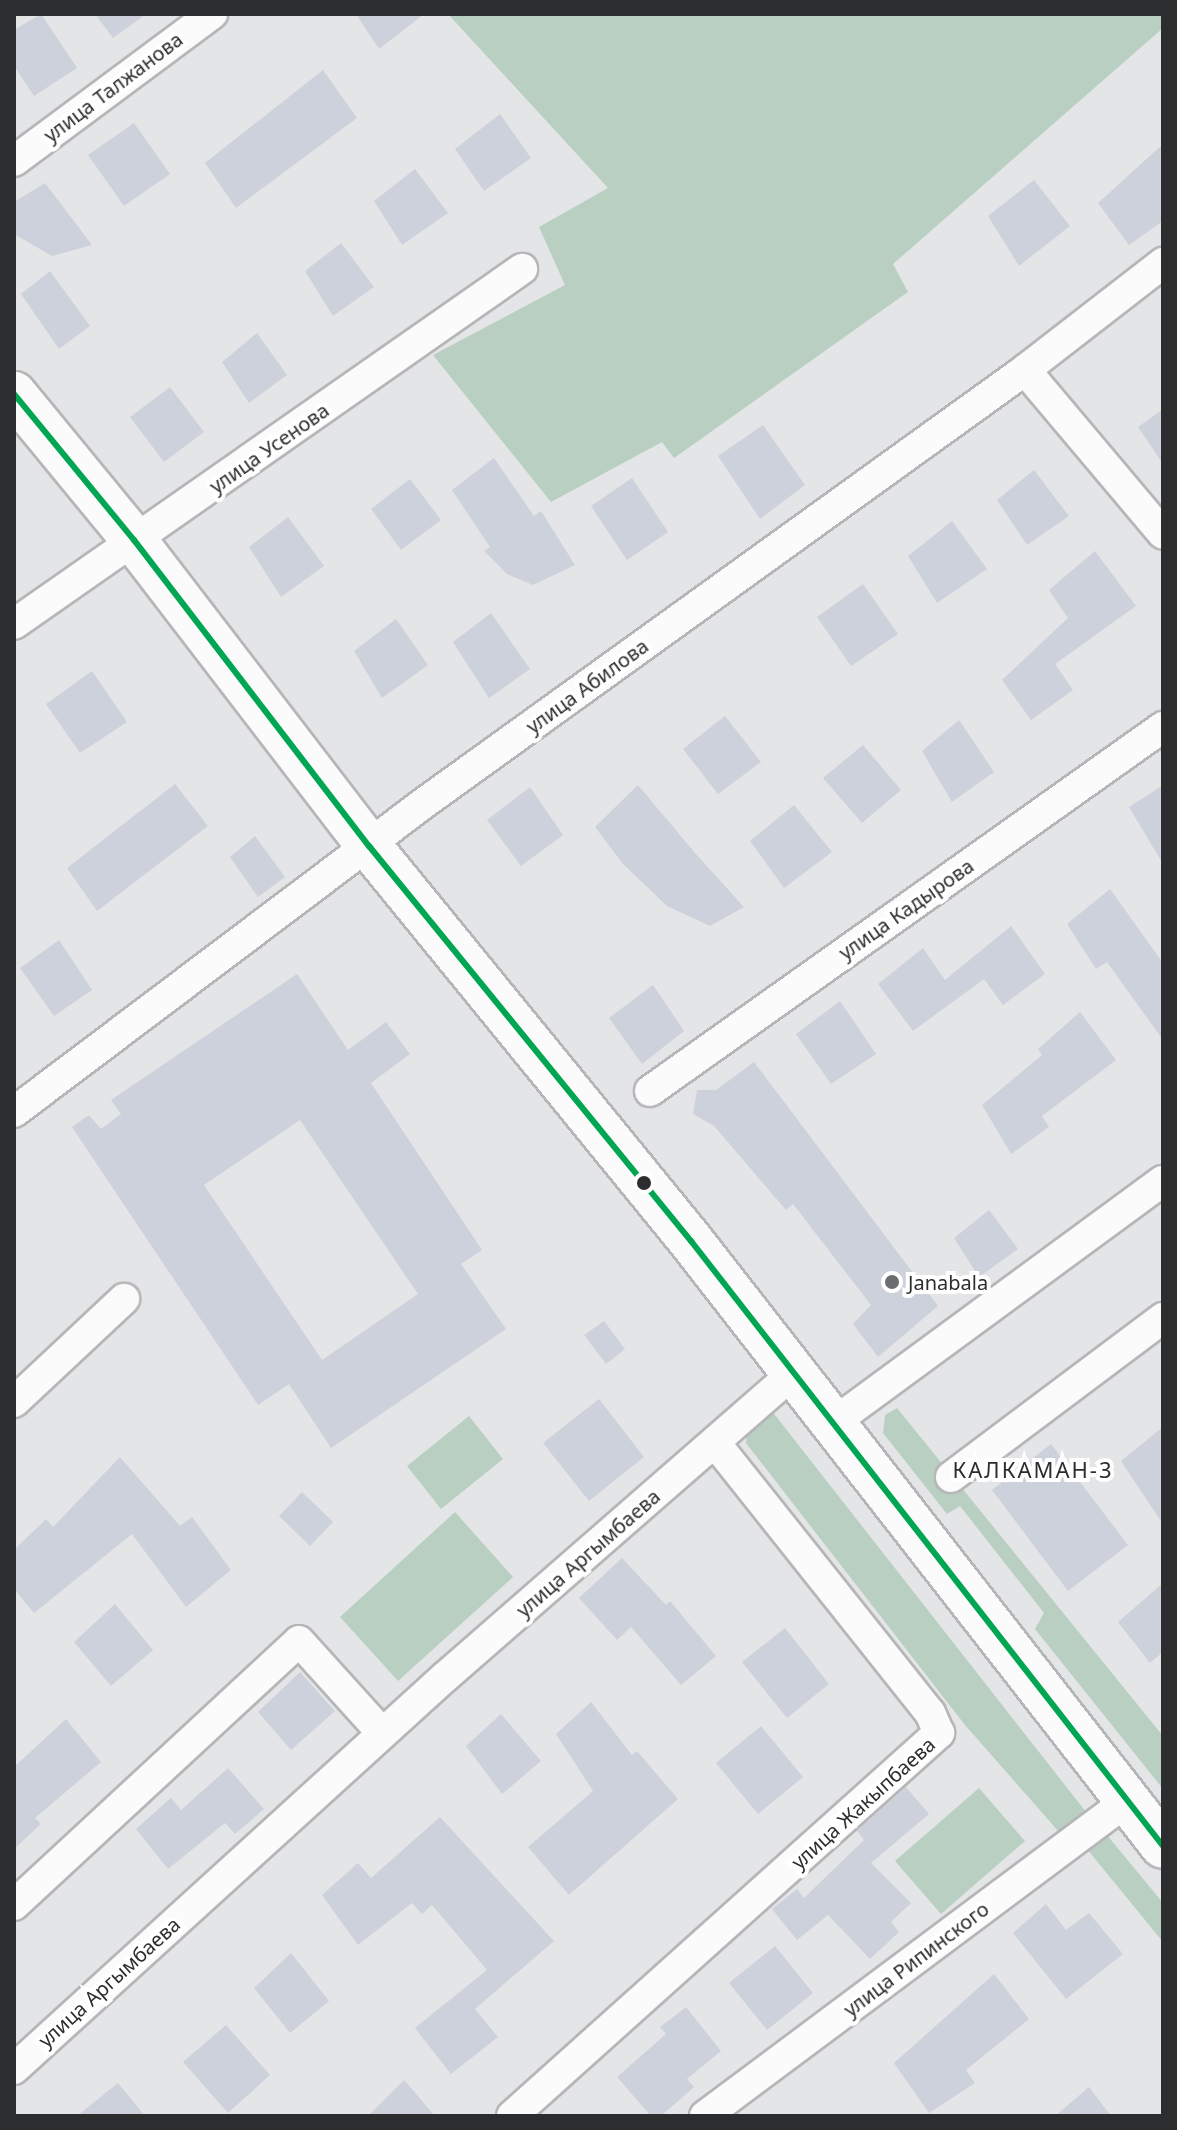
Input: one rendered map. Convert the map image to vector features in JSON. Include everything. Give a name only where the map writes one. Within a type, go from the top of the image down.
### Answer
[{"type":"main road","points":[[14,394],[134,540],[369,846],[794,1373],[1163,1846]]},
{"type":"street","name":"улица Талжанова","points":[[14,161],[212,14]]},
{"type":"street","name":"улица Абилова","points":[[14,1112],[369,846],[1025,370],[1163,263]]},
{"type":"street","name":"улица Усенова","points":[[14,624],[522,269]]},
{"type":"street","points":[[1025,370],[1163,534]]},
{"type":"street","name":"улица Кадырова","points":[[650,1091],[1163,727]]},
{"type":"street","points":[[833,1423],[1163,1181]]},
{"type":"street","points":[[14,1402],[124,1299]]},
{"type":"street","points":[[951,1477],[1163,1318]]},
{"type":"street","name":"улица Аргымбаева","points":[[14,2069],[382,1733],[794,1373]]},
{"type":"street","name":"улица Жакыпбаева","points":[[529,2110],[939,1733],[930,1713],[715,1443]]},
{"type":"street","points":[[14,1905],[299,1641],[382,1733]]},
{"type":"street","name":"улица Рипинского","points":[[705,2116],[1127,1801]]},
{"type":"green space","points":[[448,14],[1163,14],[1163,28],[893,264],[908,292],[674,458],[662,442],[551,502],[433,355],[565,285],[539,227],[608,188]]},
{"type":"green space","points":[[764,1401],[1086,1812],[1059,1832],[965,1725],[746,1443],[749,1415]]},
{"type":"green space","points":[[897,1408],[1163,1736],[1163,1789],[1035,1629],[1044,1613],[960,1506],[947,1514],[883,1433],[885,1415]]},
{"type":"green space","points":[[469,1416],[503,1459],[441,1509],[407,1466]]},
{"type":"green space","points":[[455,1512],[513,1577],[398,1681],[340,1617]]},
{"type":"green space","points":[[979,1788],[1025,1841],[941,1914],[895,1861]]},
{"type":"green space","points":[[1097,1823],[1163,1903],[1163,1942],[1078,1838]]},
{"type":"building","points":[[41,14],[77,68],[34,96],[14,66],[14,30]]},
{"type":"building","points":[[95,14],[146,14],[113,38]]},
{"type":"building","points":[[356,14],[424,14],[379,49]]},
{"type":"building","points":[[323,70],[357,118],[236,208],[205,163]]},
{"type":"building","points":[[500,114],[531,158],[484,191],[455,149]]},
{"type":"building","points":[[134,123],[170,174],[124,206],[88,155]]},
{"type":"building","points":[[1163,144],[1163,221],[1129,245],[1098,203]]},
{"type":"building","points":[[415,169],[448,213],[402,245],[374,201]]},
{"type":"building","points":[[1034,180],[1070,226],[1019,266],[988,216]]},
{"type":"building","points":[[45,183],[92,245],[52,256],[14,234],[14,202]]},
{"type":"building","points":[[341,243],[374,287],[333,316],[305,271]]},
{"type":"building","points":[[50,271],[90,326],[59,349],[21,294]]},
{"type":"building","points":[[257,333],[287,375],[249,403],[222,362]]},
{"type":"building","points":[[170,387],[204,432],[164,462],[130,417]]},
{"type":"building","points":[[1163,409],[1163,464],[1138,427]]},
{"type":"building","points":[[763,425],[805,485],[760,519],[718,456]]},
{"type":"building","points":[[494,458],[534,516],[541,511],[575,565],[533,585],[507,574],[484,551],[490,547],[452,490]]},
{"type":"building","points":[[1034,470],[1069,516],[1027,545],[997,500]]},
{"type":"building","points":[[632,478],[668,532],[627,560],[591,506]]},
{"type":"building","points":[[410,479],[441,520],[401,550],[371,509]]},
{"type":"building","points":[[288,517],[324,566],[281,597],[249,547]]},
{"type":"building","points":[[952,521],[987,569],[937,603],[908,556]]},
{"type":"building","points":[[1095,551],[1136,606],[1055,664],[1073,690],[1031,720],[1002,680],[1068,618],[1049,590]]},
{"type":"building","points":[[863,584],[898,634],[851,666],[817,617]]},
{"type":"building","points":[[491,613],[530,669],[489,698],[453,642]]},
{"type":"building","points":[[396,619],[428,665],[382,698],[354,651]]},
{"type":"building","points":[[92,671],[127,722],[80,753],[46,704]]},
{"type":"building","points":[[725,716],[761,762],[718,794],[683,749]]},
{"type":"building","points":[[959,720],[994,772],[952,802],[922,751]]},
{"type":"building","points":[[863,745],[901,790],[862,823],[823,778]]},
{"type":"building","points":[[175,784],[208,826],[97,911],[67,868]]},
{"type":"building","points":[[638,785],[744,907],[710,926],[667,906],[623,864],[595,827]]},
{"type":"building","points":[[1163,785],[1163,864],[1129,807]]},
{"type":"building","points":[[530,787],[563,835],[521,866],[487,820]]},
{"type":"building","points":[[794,805],[832,852],[784,888],[750,841]]},
{"type":"building","points":[[255,836],[285,877],[258,897],[230,857]]},
{"type":"building","points":[[1110,889],[1163,963],[1163,1040],[1107,962],[1096,969],[1067,924]]},
{"type":"building","points":[[1011,926],[1045,974],[1003,1005],[984,979],[913,1031],[878,984],[923,948],[945,980]]},
{"type":"building","points":[[59,940],[92,990],[54,1016],[20,968]]},
{"type":"building","points":[[297,974],[348,1050],[386,1022],[410,1054],[371,1083],[482,1250],[461,1264],[506,1329],[331,1448],[289,1384],[258,1405],[72,1127],[89,1115],[101,1129],[121,1114],[111,1100]],"holes":[[[300,1120],[418,1294],[322,1360],[204,1185]]]},
{"type":"building","points":[[653,985],[684,1031],[642,1064],[609,1018]]},
{"type":"building","points":[[840,1001],[876,1054],[831,1084],[796,1034]]},
{"type":"building","points":[[1080,1012],[1116,1060],[1042,1116],[1049,1127],[1011,1154],[982,1105],[1042,1055],[1038,1049]]},
{"type":"building","points":[[754,1062],[938,1306],[878,1357],[853,1324],[871,1305],[793,1204],[786,1210],[714,1126],[693,1114],[697,1090],[716,1090]]},
{"type":"building","points":[[989,1210],[1018,1249],[979,1277],[954,1238]]},
{"type":"building","points":[[604,1321],[625,1349],[606,1364],[584,1335]]},
{"type":"building","points":[[599,1399],[644,1457],[589,1501],[543,1443]]},
{"type":"building","points":[[1163,1427],[1163,1524],[1121,1461]]},
{"type":"building","points":[[1051,1444],[1128,1545],[1068,1591],[992,1490]]},
{"type":"building","points":[[120,1457],[180,1526],[192,1517],[231,1570],[186,1607],[132,1534],[34,1613],[14,1589],[14,1550],[46,1519],[53,1527]]},
{"type":"building","points":[[302,1492],[333,1522],[310,1546],[279,1516]]},
{"type":"building","points":[[622,1558],[666,1605],[670,1601],[716,1656],[681,1685],[631,1627],[617,1640],[579,1598]]},
{"type":"building","points":[[1163,1583],[1163,1652],[1150,1663],[1118,1622]]},
{"type":"building","points":[[115,1604],[153,1650],[111,1686],[74,1642]]},
{"type":"building","points":[[785,1628],[829,1684],[787,1718],[742,1662]]},
{"type":"building","points":[[300,1672],[335,1711],[291,1750],[258,1712]]},
{"type":"building","points":[[591,1702],[632,1755],[637,1751],[678,1799],[569,1895],[528,1847],[593,1791],[556,1734]]},
{"type":"building","points":[[501,1714],[541,1761],[502,1794],[466,1746]]},
{"type":"building","points":[[66,1719],[101,1762],[35,1818],[41,1824],[14,1849],[14,1767]]},
{"type":"building","points":[[761,1726],[803,1777],[758,1814],[716,1763]]},
{"type":"building","points":[[228,1768],[264,1809],[235,1834],[225,1823],[168,1869],[136,1829],[171,1798],[181,1810]]},
{"type":"building","points":[[906,1787],[929,1814],[871,1863],[911,1903],[891,1922],[899,1932],[870,1959],[828,1915],[797,1940],[772,1909],[797,1889],[804,1898],[864,1840],[857,1831]]},
{"type":"building","points":[[440,1817],[554,1941],[475,2009],[498,2037],[451,2074],[415,2028],[487,1970],[432,1905],[422,1914],[412,1903],[358,1945],[322,1895],[358,1863],[371,1878]]},
{"type":"building","points":[[1046,1904],[1066,1930],[1089,1913],[1123,1954],[1066,1999],[1013,1933]]},
{"type":"building","points":[[775,1946],[813,1993],[767,2030],[729,1983]]},
{"type":"building","points":[[291,1953],[329,2001],[290,2033],[254,1988]]},
{"type":"building","points":[[994,1974],[1029,2019],[966,2070],[975,2083],[929,2113],[894,2063]]},
{"type":"building","points":[[686,2007],[721,2051],[687,2079],[694,2087],[661,2116],[651,2116],[617,2077],[666,2034],[660,2027]]},
{"type":"building","points":[[226,2025],[270,2075],[228,2113],[183,2062]]},
{"type":"building","points":[[404,2080],[435,2116],[368,2116]]},
{"type":"building","points":[[118,2083],[145,2116],[77,2116]]},
{"type":"building","points":[[1089,2087],[1111,2116],[1055,2116]]},
{"type":"transit line","points":[[14,394],[134,540],[369,846],[691,1241],[1163,1846]]},
{"type":"place","name":"Janabala","points":[[892,1282]]},
{"type":"district","name":"КАЛКАМАН-3","points":[[1033,1470]]}]
